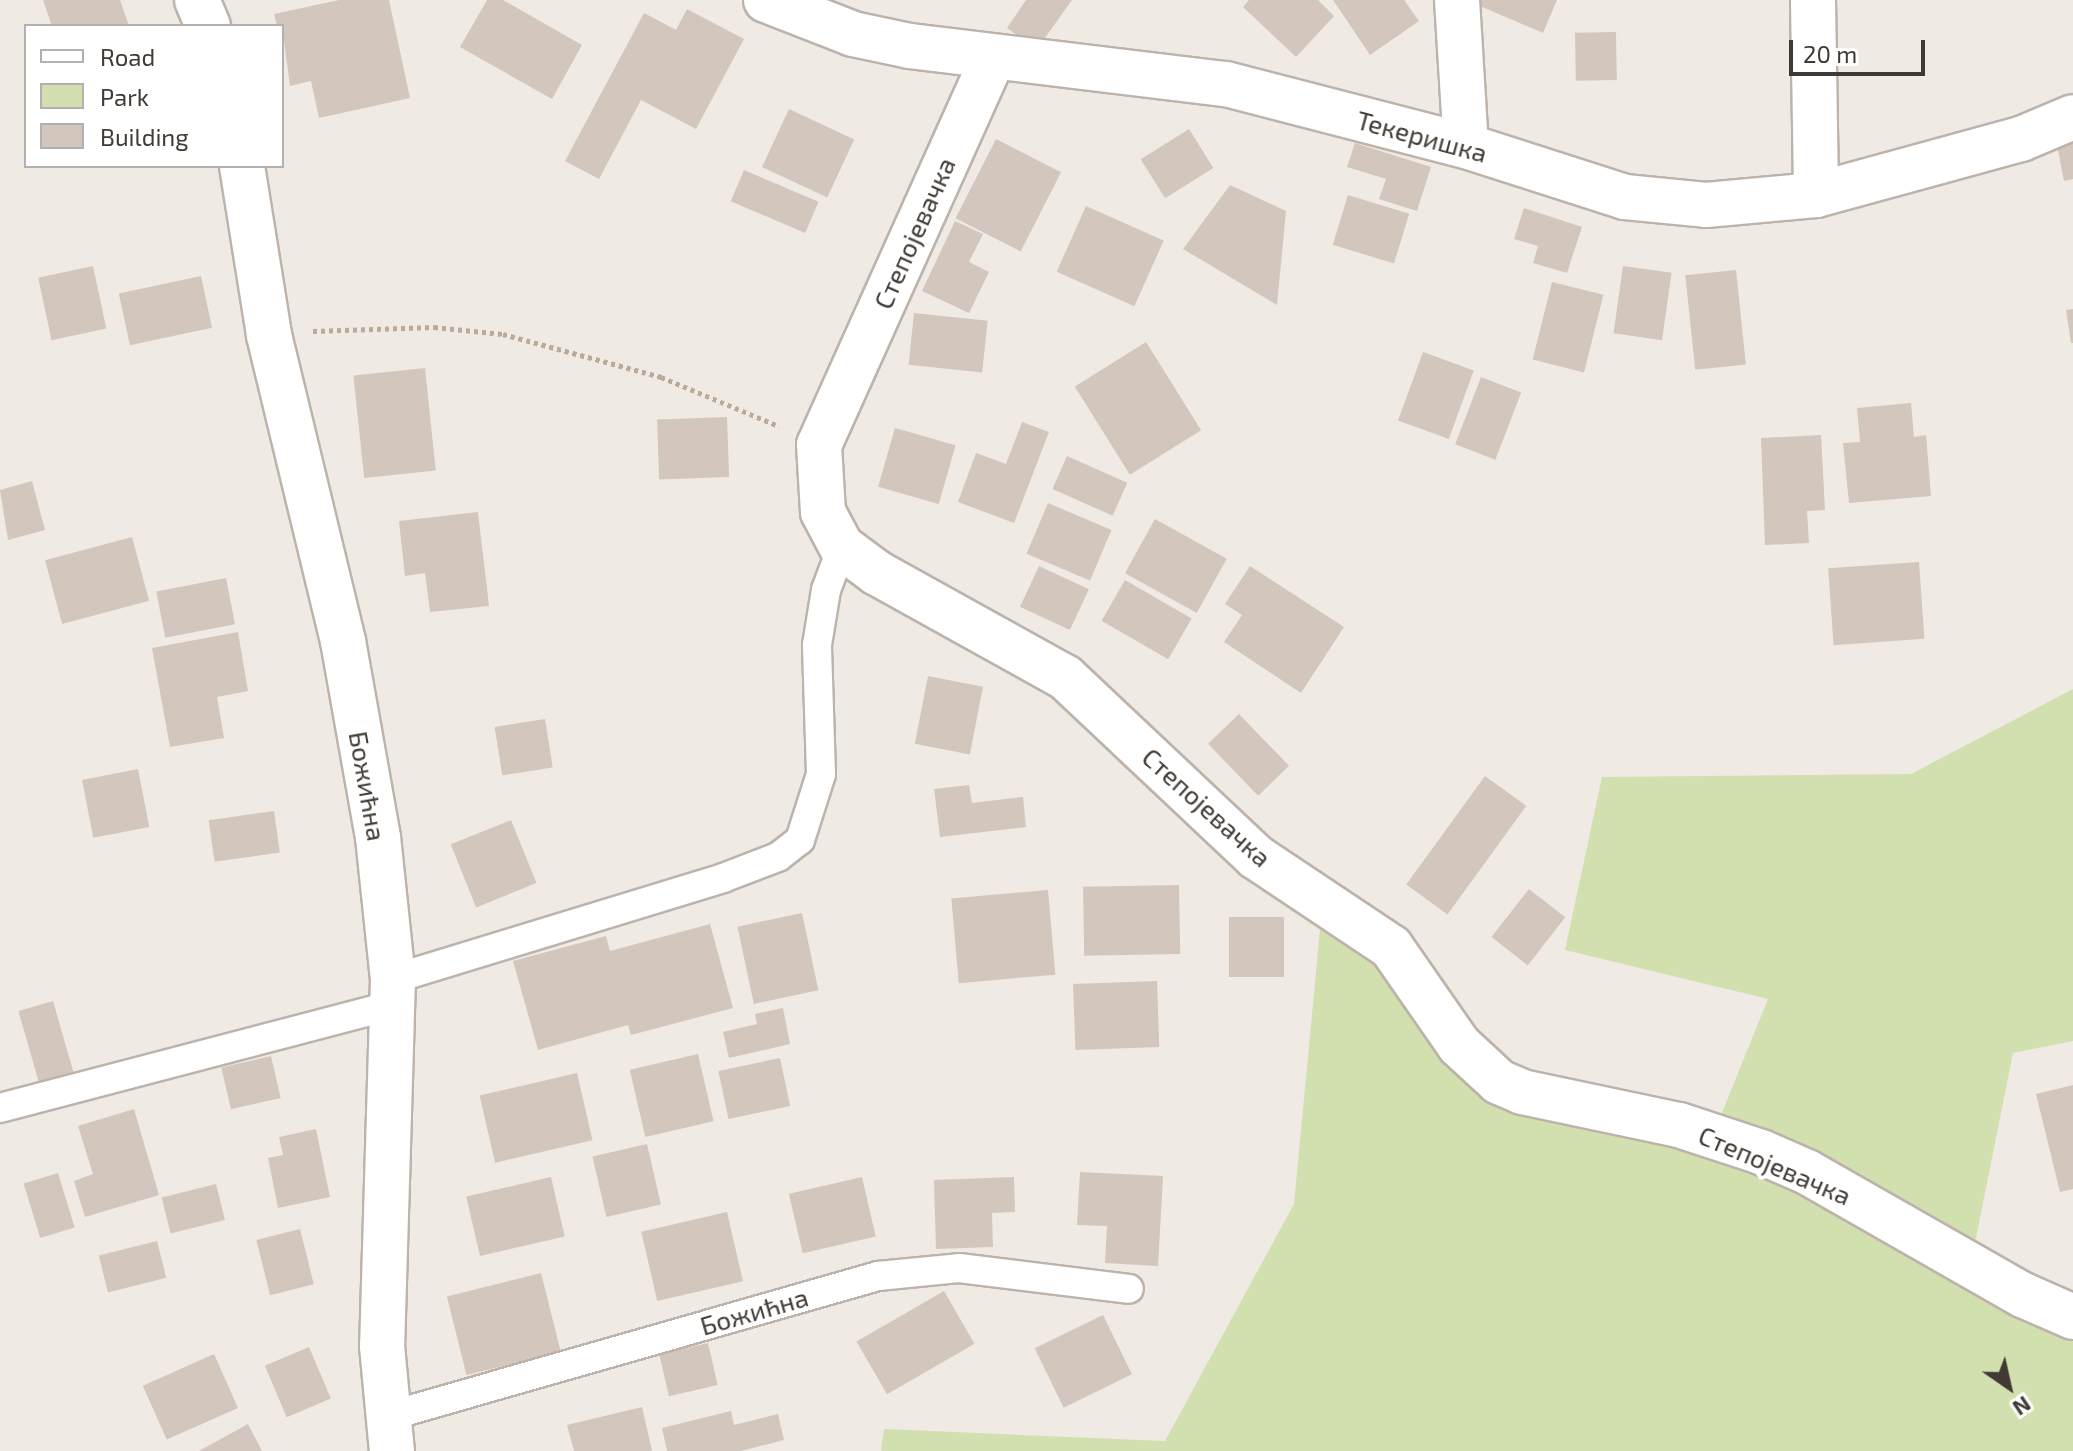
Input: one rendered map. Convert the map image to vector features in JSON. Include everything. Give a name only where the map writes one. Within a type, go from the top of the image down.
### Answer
[{"type":"street","points":[[197,0],[207,24]]},
{"type":"street","name":"Текеришка","points":[[766,0],[853,34],[993,58],[1226,84],[1466,146],[1625,197],[1706,205],[1816,195],[2021,139],[2073,117]]},
{"type":"street","points":[[1457,0],[1466,146]]},
{"type":"street","points":[[1813,0],[1816,195]]},
{"type":"street","name":"Степојевачка","points":[[993,58],[819,445],[819,493],[832,534],[842,547],[877,573],[1065,677],[1256,857],[1391,947],[1459,1045],[1499,1082],[1522,1092],[1679,1125],[1761,1152],[1820,1179],[2023,1295],[2073,1317]]},
{"type":"street","name":"Божићна","points":[[242,168],[269,335],[343,641],[378,837],[393,992],[382,1346],[385,1440]]},
{"type":"lane","points":[[0,1108],[393,992],[778,857],[800,840],[811,817],[821,774],[817,645],[826,590],[842,547]]},
{"type":"lane","name":"Божићна","points":[[385,1440],[878,1276],[959,1268],[1129,1289]]},
{"type":"path","points":[[269,335],[369,327],[503,334],[661,377],[732,403],[819,445]]},
{"type":"green space","points":[[2073,689],[2073,1041],[2013,1053],[1971,1263],[2073,1330],[2073,1451],[881,1451],[884,1429],[1165,1441],[1294,1204],[1323,898],[1474,1062],[1713,1135],[1768,999],[1565,950],[1602,777],[1911,774]]},
{"type":"building","points":[[43,0],[120,0],[128,24],[51,24]]},
{"type":"building","points":[[339,0],[389,0],[410,98],[319,118],[311,81],[290,86],[284,24],[276,24],[274,14]]},
{"type":"building","points":[[487,0],[503,0],[582,45],[552,99],[460,47]]},
{"type":"building","points":[[1026,0],[1072,0],[1037,49],[1007,28]]},
{"type":"building","points":[[1249,0],[1318,0],[1334,16],[1296,57],[1243,7]]},
{"type":"building","points":[[1333,0],[1404,0],[1419,21],[1370,55]]},
{"type":"building","points":[[1466,0],[1557,0],[1543,33]]},
{"type":"building","points":[[687,9],[744,39],[696,129],[641,100],[599,179],[565,161],[644,13],[676,30]]},
{"type":"building","points":[[1616,32],[1617,80],[1576,81],[1575,33]]},
{"type":"building","points":[[789,109],[854,139],[827,197],[762,167]]},
{"type":"building","points":[[1189,129],[1213,168],[1165,198],[1141,159]]},
{"type":"building","points":[[2073,132],[2073,179],[2064,181],[2055,135]]},
{"type":"building","points":[[996,139],[1061,172],[1021,251],[956,218]]},
{"type":"building","points":[[1355,143],[1431,167],[1417,211],[1379,199],[1386,179],[1347,167]]},
{"type":"building","points":[[744,170],[819,202],[805,233],[731,201]]},
{"type":"building","points":[[1230,185],[1286,211],[1277,305],[1183,249]]},
{"type":"building","points":[[1348,195],[1409,214],[1394,263],[1333,245]]},
{"type":"building","points":[[1086,206],[1164,241],[1134,306],[1057,272]]},
{"type":"building","points":[[1524,208],[1582,227],[1567,273],[1533,263],[1538,246],[1514,239]]},
{"type":"building","points":[[955,221],[983,234],[969,262],[989,272],[969,313],[922,291]]},
{"type":"building","points":[[93,266],[106,329],[52,340],[38,278]]},
{"type":"building","points":[[1623,266],[1672,273],[1662,340],[1614,333]]},
{"type":"building","points":[[1736,270],[1746,364],[1695,370],[1685,275]]},
{"type":"building","points":[[201,276],[212,328],[130,345],[119,293]]},
{"type":"building","points":[[1552,282],[1603,295],[1584,372],[1533,360]]},
{"type":"building","points":[[2073,309],[2073,343],[2071,343],[2066,310]]},
{"type":"building","points":[[914,313],[988,321],[982,372],[909,365]]},
{"type":"building","points":[[1146,342],[1201,430],[1130,475],[1075,387]]},
{"type":"building","points":[[1423,352],[1474,370],[1449,439],[1398,421]]},
{"type":"building","points":[[425,368],[436,470],[364,478],[353,376]]},
{"type":"building","points":[[1481,377],[1521,392],[1495,460],[1455,444]]},
{"type":"building","points":[[1911,403],[1914,437],[1926,435],[1931,496],[1849,503],[1843,443],[1860,442],[1857,408]]},
{"type":"building","points":[[727,417],[729,477],[659,479],[657,419]]},
{"type":"building","points":[[1022,422],[1049,432],[1014,523],[958,502],[976,453],[1006,464]]},
{"type":"building","points":[[895,428],[956,445],[939,504],[878,487]]},
{"type":"building","points":[[1821,435],[1825,510],[1807,511],[1809,543],[1765,545],[1761,438]]},
{"type":"building","points":[[1067,456],[1127,483],[1113,516],[1052,489]]},
{"type":"building","points":[[32,481],[45,530],[8,540],[0,490]]},
{"type":"building","points":[[1048,503],[1112,530],[1090,581],[1027,554]]},
{"type":"building","points":[[478,512],[489,606],[430,612],[425,573],[405,576],[399,521]]},
{"type":"building","points":[[1155,519],[1227,559],[1197,613],[1125,573]]},
{"type":"building","points":[[132,537],[149,601],[62,624],[45,560]]},
{"type":"building","points":[[1919,562],[1924,639],[1834,645],[1828,568]]},
{"type":"building","points":[[1039,566],[1089,589],[1070,630],[1020,607]]},
{"type":"building","points":[[1250,566],[1344,627],[1301,693],[1224,642],[1242,615],[1225,604]]},
{"type":"building","points":[[226,578],[235,624],[165,638],[156,592]]},
{"type":"building","points":[[1125,580],[1192,618],[1168,659],[1102,621]]},
{"type":"building","points":[[238,632],[248,691],[217,697],[224,738],[170,747],[152,648]]},
{"type":"building","points":[[928,676],[983,687],[970,754],[915,744]]},
{"type":"building","points":[[1239,714],[1289,766],[1258,796],[1208,744]]},
{"type":"building","points":[[545,719],[553,767],[502,775],[495,727]]},
{"type":"building","points":[[138,769],[149,827],[93,838],[82,780]]},
{"type":"building","points":[[1485,776],[1526,806],[1447,914],[1406,884]]},
{"type":"building","points":[[969,785],[972,803],[1023,797],[1026,827],[940,837],[934,789]]},
{"type":"building","points":[[274,811],[280,853],[214,862],[209,820]]},
{"type":"building","points":[[511,820],[536,883],[476,907],[451,844]]},
{"type":"building","points":[[1179,885],[1180,954],[1084,956],[1083,887]]},
{"type":"building","points":[[1529,889],[1565,917],[1528,965],[1491,937]]},
{"type":"building","points":[[1048,890],[1055,975],[959,983],[951,898]]},
{"type":"building","points":[[802,913],[818,990],[754,1004],[737,927]]},
{"type":"building","points":[[1229,917],[1284,917],[1284,977],[1229,977]]},
{"type":"building","points":[[710,924],[733,1008],[631,1035],[628,1025],[538,1050],[513,961],[606,936],[610,951]]},
{"type":"building","points":[[1157,981],[1159,1047],[1075,1050],[1073,984]]},
{"type":"building","points":[[53,1001],[74,1076],[40,1086],[18,1011]]},
{"type":"building","points":[[783,1008],[790,1044],[729,1058],[723,1032],[757,1024],[755,1014]]},
{"type":"building","points":[[698,1054],[714,1121],[645,1137],[630,1070]]},
{"type":"building","points":[[271,1056],[281,1098],[231,1109],[221,1067]]},
{"type":"building","points":[[780,1058],[790,1106],[729,1119],[718,1071]]},
{"type":"building","points":[[577,1073],[593,1140],[495,1163],[480,1095]]},
{"type":"building","points":[[2073,1085],[2073,1189],[2060,1192],[2036,1094]]},
{"type":"building","points":[[134,1109],[159,1195],[85,1217],[74,1181],[93,1174],[78,1126]]},
{"type":"building","points":[[316,1129],[330,1197],[278,1208],[268,1158],[283,1155],[279,1137]]},
{"type":"building","points":[[647,1144],[661,1204],[606,1217],[592,1157]]},
{"type":"building","points":[[1080,1172],[1163,1176],[1158,1266],[1105,1263],[1107,1226],[1077,1225]]},
{"type":"building","points":[[58,1173],[75,1228],[40,1238],[24,1184]]},
{"type":"building","points":[[551,1177],[565,1236],[480,1256],[466,1197]]},
{"type":"building","points":[[862,1177],[876,1236],[803,1253],[789,1194]]},
{"type":"building","points":[[1014,1177],[1015,1212],[992,1213],[993,1247],[936,1249],[934,1180]]},
{"type":"building","points":[[216,1184],[225,1220],[171,1233],[162,1198]]},
{"type":"building","points":[[727,1212],[743,1281],[657,1301],[641,1232]]},
{"type":"building","points":[[300,1229],[314,1284],[270,1295],[256,1240]]},
{"type":"building","points":[[157,1241],[166,1278],[108,1292],[99,1256]]},
{"type":"building","points":[[541,1273],[561,1352],[466,1375],[447,1296]]},
{"type":"building","points":[[944,1291],[975,1344],[887,1394],[857,1342]]},
{"type":"building","points":[[1103,1315],[1132,1374],[1064,1408],[1035,1348]]},
{"type":"building","points":[[708,1343],[718,1385],[669,1396],[659,1354]]},
{"type":"building","points":[[309,1347],[331,1399],[287,1417],[265,1366]]},
{"type":"building","points":[[214,1354],[238,1408],[167,1440],[143,1386]]},
{"type":"building","points":[[642,1407],[652,1451],[574,1451],[567,1425]]},
{"type":"building","points":[[731,1411],[734,1425],[778,1414],[784,1440],[741,1451],[667,1451],[662,1428]]},
{"type":"building","points":[[248,1424],[262,1451],[199,1451]]}]
